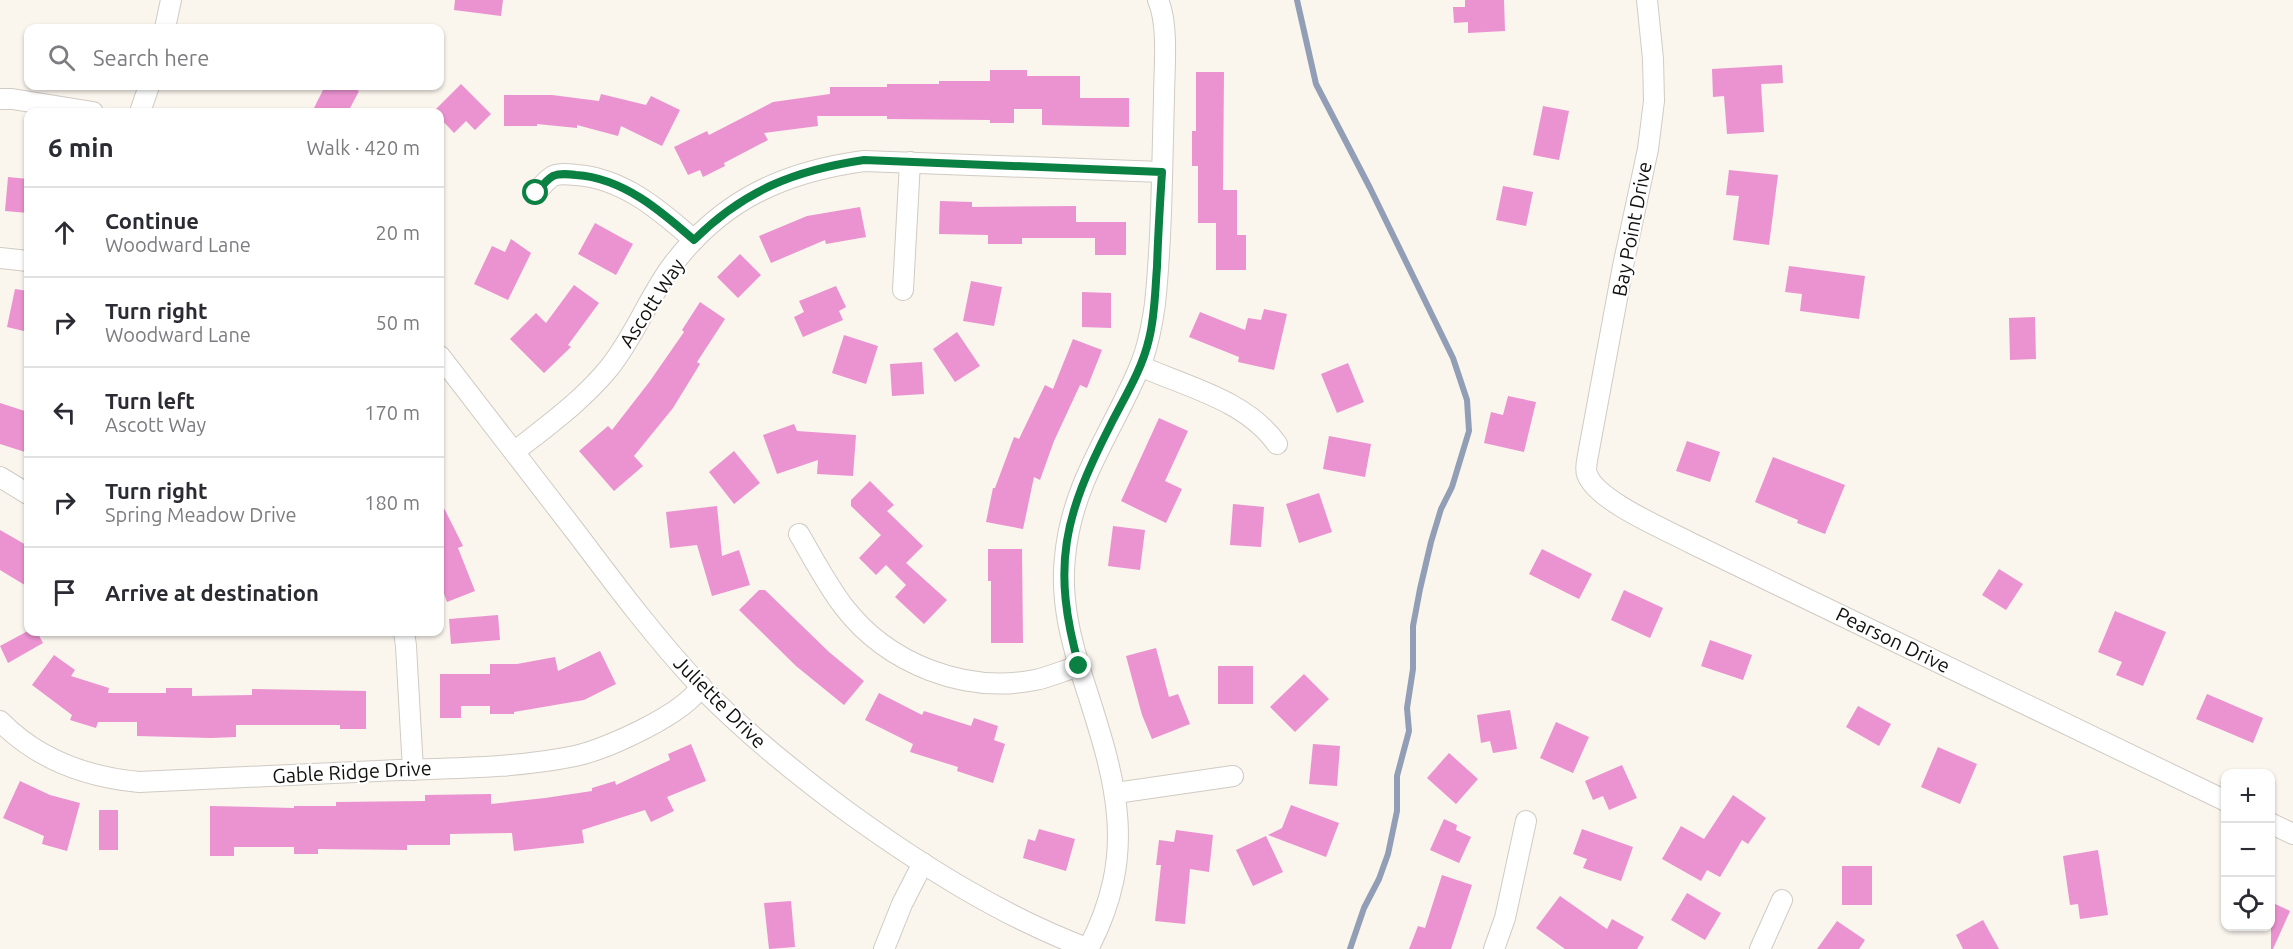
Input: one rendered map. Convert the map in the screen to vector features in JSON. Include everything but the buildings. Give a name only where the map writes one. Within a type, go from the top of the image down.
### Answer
[{"type":"street","points":[[166,24],[171,0]]},
{"type":"street","points":[[1088,949],[1100,926],[1112,888],[1119,833],[1116,793],[1108,757],[1068,628],[1064,592],[1064,559],[1077,497],[1089,466],[1140,366],[1149,339],[1155,304],[1162,172],[1164,47],[1161,8],[1158,0]]},
{"type":"street","name":"Bay Point Drive","points":[[1588,455],[1648,149],[1654,101],[1653,59],[1647,0]]},
{"type":"street","points":[[141,108],[147,90]]},
{"type":"street","points":[[0,99],[68,108]]},
{"type":"street","name":"Ascott Way","points":[[514,452],[566,410],[609,368],[626,345],[671,267],[694,240],[731,208],[794,175],[825,166],[864,160],[1162,172]]},
{"type":"street","points":[[903,290],[910,162]]},
{"type":"street","points":[[536,193],[552,177],[561,174],[584,175],[636,195],[663,212],[694,240]]},
{"type":"street","points":[[0,258],[24,261]]},
{"type":"street","name":"Juliette Drive","points":[[444,361],[646,624],[701,686],[761,745],[875,832],[923,863],[1001,909],[1051,935],[1088,949]]},
{"type":"street","points":[[1140,366],[1234,405],[1253,417],[1277,444]]},
{"type":"street","name":"Pearson Drive","points":[[1588,455],[1586,473],[1596,488],[1617,505],[1693,544],[2221,799]]},
{"type":"street","points":[[0,477],[24,492]]},
{"type":"street","points":[[799,534],[844,607],[861,627],[882,645],[908,661],[936,673],[969,681],[1002,683],[1036,680],[1079,666]]},
{"type":"street","points":[[405,636],[413,770]]},
{"type":"street","name":"Gable Ridge Drive","points":[[0,721],[25,743],[79,772],[109,779],[139,782],[534,764],[578,755],[615,743],[646,728],[678,708],[698,692],[701,686]]},
{"type":"street","points":[[1116,793],[1233,776]]},
{"type":"street","points":[[1494,949],[1505,918],[1526,821]]},
{"type":"street","points":[[2275,825],[2293,834]]},
{"type":"street","points":[[884,949],[902,904],[923,863]]},
{"type":"street","points":[[1760,949],[1782,900]]},
{"type":"waterway","points":[[1297,0],[1316,84],[1453,358],[1467,400],[1469,431],[1452,487],[1441,509],[1420,589],[1413,626],[1413,669],[1407,708],[1409,731],[1397,776],[1397,811],[1388,854],[1379,879],[1364,908],[1350,949]]},
{"type":"route","points":[[536,193],[552,177],[561,174],[584,175],[636,195],[663,212],[694,240],[731,208],[794,175],[825,166],[864,160],[1162,172],[1155,304],[1149,339],[1140,366],[1089,466],[1069,527],[1064,559],[1064,592],[1068,628],[1079,666]]}]
